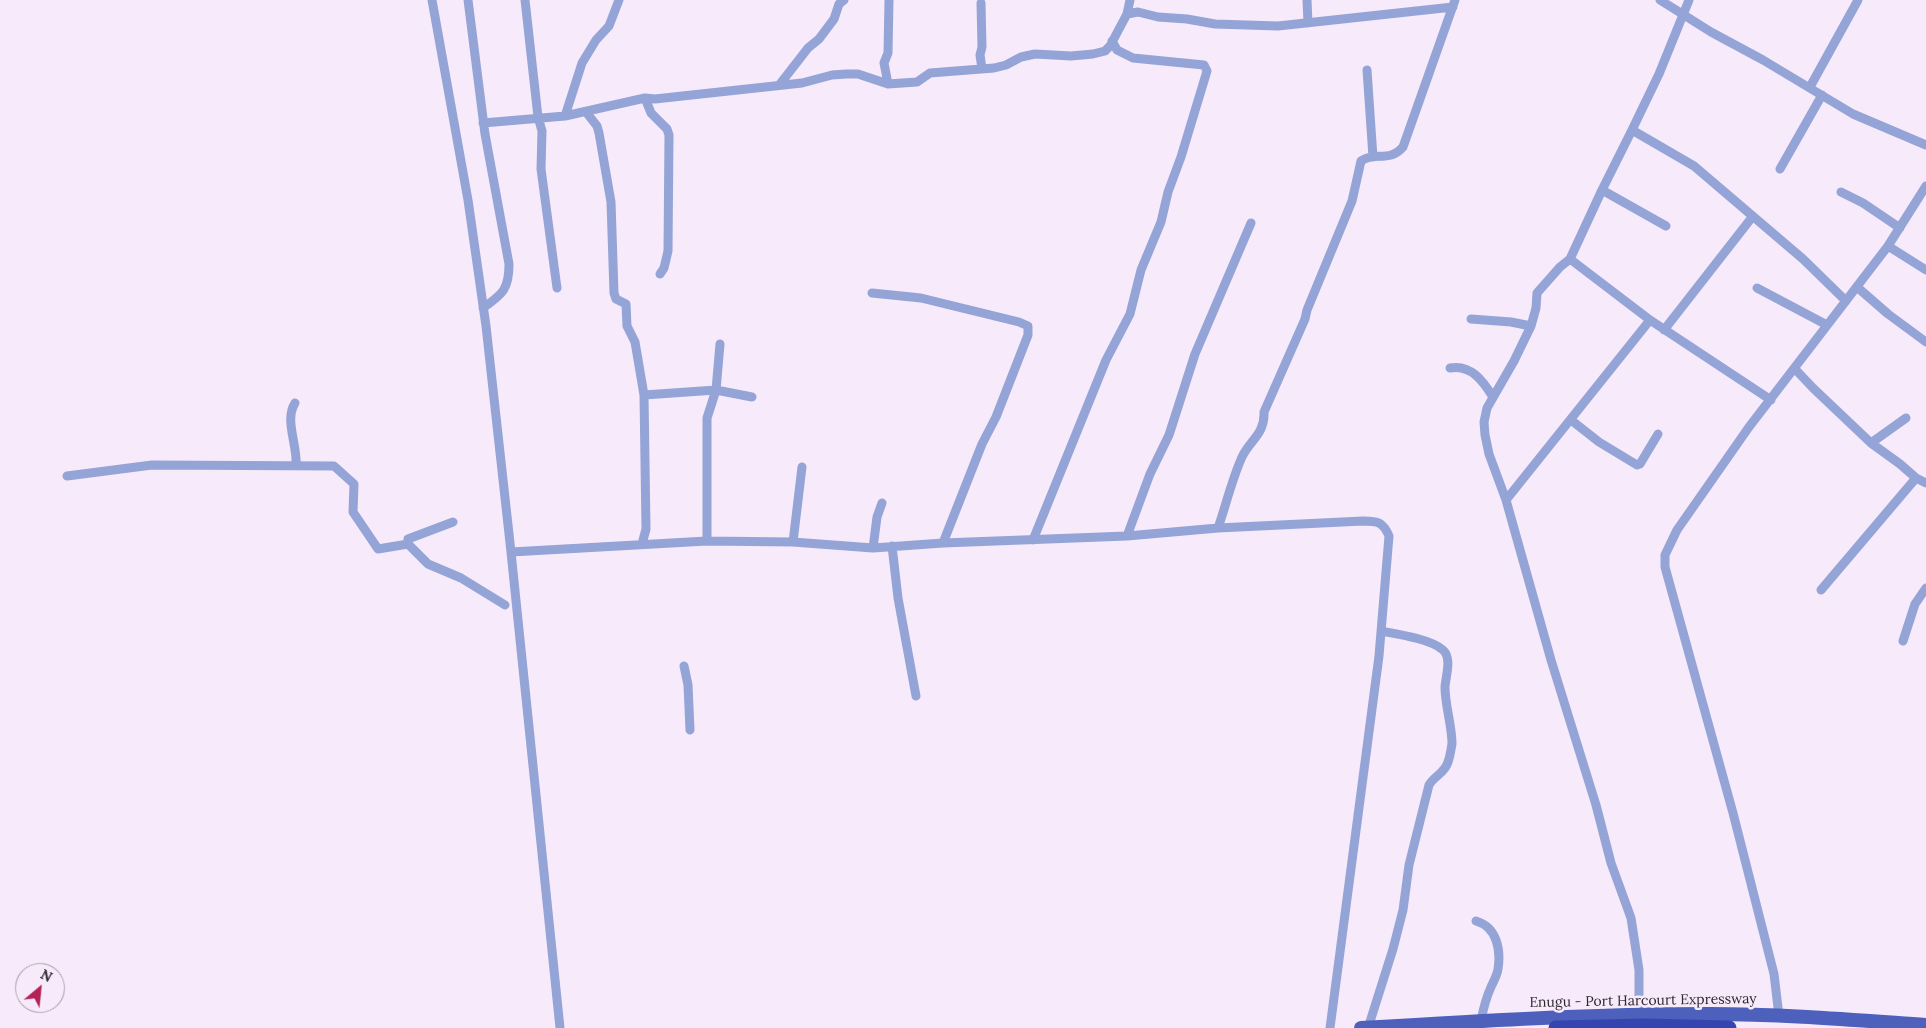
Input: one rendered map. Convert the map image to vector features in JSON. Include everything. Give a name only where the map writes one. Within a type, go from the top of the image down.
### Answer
[{"type":"highway","name":"Enugu - Port Harcourt Expressway","points":[[1556,1028],[1646,1026],[1729,1028]]},
{"type":"main road","name":"Enugu - Port Harcourt Expressway","points":[[1361,1028],[1546,1017],[1710,1014],[1779,1016],[1926,1025]]},
{"type":"street","points":[[432,0],[468,200],[483,308],[511,552],[560,1028]]},
{"type":"street","points":[[468,0],[484,123],[506,242],[509,276],[506,287],[500,296],[483,308]]},
{"type":"street","points":[[525,0],[542,139],[541,168],[557,288]]},
{"type":"street","points":[[565,116],[582,63],[596,40],[609,26],[619,0]]},
{"type":"street","points":[[780,84],[808,48],[819,39],[834,19],[839,4],[844,0]]},
{"type":"street","points":[[888,84],[884,63],[888,53],[889,0]]},
{"type":"street","points":[[1105,51],[1127,14],[1130,0]]},
{"type":"street","points":[[1307,0],[1308,23]]},
{"type":"street","points":[[1660,0],[1711,32],[1810,87],[1853,114],[1926,145]]},
{"type":"street","points":[[1639,1015],[1639,970],[1631,918],[1611,864],[1596,805],[1551,660],[1506,500],[1489,454],[1485,435],[1486,415],[1493,397],[1514,361],[1531,326],[1536,308],[1537,293],[1560,267],[1570,259],[1659,74],[1690,0]]},
{"type":"street","points":[[1810,87],[1858,0]]},
{"type":"street","points":[[981,3],[982,47],[980,55],[982,69]]},
{"type":"street","points":[[1127,14],[1138,12],[1158,17],[1224,24],[1278,26],[1454,4],[1403,147],[1397,154],[1366,158],[1361,161],[1352,201],[1307,310],[1306,319],[1264,412],[1260,432],[1243,455],[1218,528]]},
{"type":"street","points":[[1112,41],[1117,50]]},
{"type":"street","points":[[484,123],[539,120],[586,112],[645,98],[655,99],[802,82],[832,75],[858,74],[888,84],[917,82],[930,74],[1006,65],[1021,56],[1036,54],[1071,56],[1117,50],[1133,58],[1204,66],[1206,71],[1181,157],[1168,192],[1161,222],[1141,270],[1130,314],[1106,360],[1033,540]]},
{"type":"street","points":[[1367,70],[1373,157]]},
{"type":"street","points":[[1780,169],[1822,95]]},
{"type":"street","points":[[645,98],[651,114],[664,124],[669,135],[668,251],[664,268],[660,274]]},
{"type":"street","points":[[586,112],[597,126],[599,132],[611,202],[614,289],[616,299],[626,304],[627,326],[636,342],[644,395],[646,529],[642,544]]},
{"type":"street","points":[[1632,130],[1694,166],[1802,259],[1846,301]]},
{"type":"street","points":[[1779,1016],[1774,974],[1666,567],[1665,555],[1676,530],[1749,427],[1888,246],[1926,186]]},
{"type":"street","points":[[1602,190],[1666,226]]},
{"type":"street","points":[[1841,192],[1863,203],[1900,228]]},
{"type":"street","points":[[1664,330],[1753,216]]},
{"type":"street","points":[[1126,536],[1150,474],[1169,435],[1195,354],[1251,223]]},
{"type":"street","points":[[1888,246],[1926,270]]},
{"type":"street","points":[[1570,259],[1664,330],[1771,400]]},
{"type":"street","points":[[1757,288],[1827,325]]},
{"type":"street","points":[[1856,288],[1926,342]]},
{"type":"street","points":[[872,293],[921,298],[1019,322],[1028,326],[1029,330],[996,416],[982,444],[943,543]]},
{"type":"street","points":[[1471,319],[1510,322],[1531,326]]},
{"type":"street","points":[[1506,500],[1650,320]]},
{"type":"street","points":[[707,541],[707,418],[716,390],[720,344]]},
{"type":"street","points":[[1450,368],[1471,370],[1493,397]]},
{"type":"street","points":[[1795,368],[1850,425],[1916,478],[1926,483]]},
{"type":"street","points":[[644,395],[716,390],[752,397]]},
{"type":"street","points":[[295,402],[290,418],[297,456],[296,466]]},
{"type":"street","points":[[1871,443],[1906,418]]},
{"type":"street","points":[[1571,420],[1599,442],[1636,466],[1640,464],[1658,434]]},
{"type":"street","points":[[67,476],[152,465],[334,466],[354,484],[353,512],[378,549],[408,544]]},
{"type":"street","points":[[793,542],[802,467]]},
{"type":"street","points":[[1821,590],[1916,478]]},
{"type":"street","points":[[873,548],[877,517],[882,502]]},
{"type":"street","points":[[511,552],[707,541],[793,542],[873,548],[943,543],[1126,536],[1218,528],[1363,521],[1372,521],[1385,527],[1389,536],[1381,630],[1330,1028]]},
{"type":"street","points":[[408,544],[408,539],[453,522]]},
{"type":"street","points":[[408,544],[428,564],[461,578],[505,605]]},
{"type":"street","points":[[892,546],[898,598],[916,696]]},
{"type":"street","points":[[1904,641],[1915,604],[1926,588]]},
{"type":"street","points":[[1368,1028],[1394,949],[1404,910],[1409,865],[1429,785],[1431,781],[1444,771],[1452,744],[1446,693],[1447,663],[1445,652],[1441,648],[1426,642],[1381,630]]},
{"type":"street","points":[[684,666],[688,685],[690,730]]},
{"type":"street","points":[[1476,921],[1485,924],[1492,930],[1497,941],[1498,969],[1480,1021]]}]
